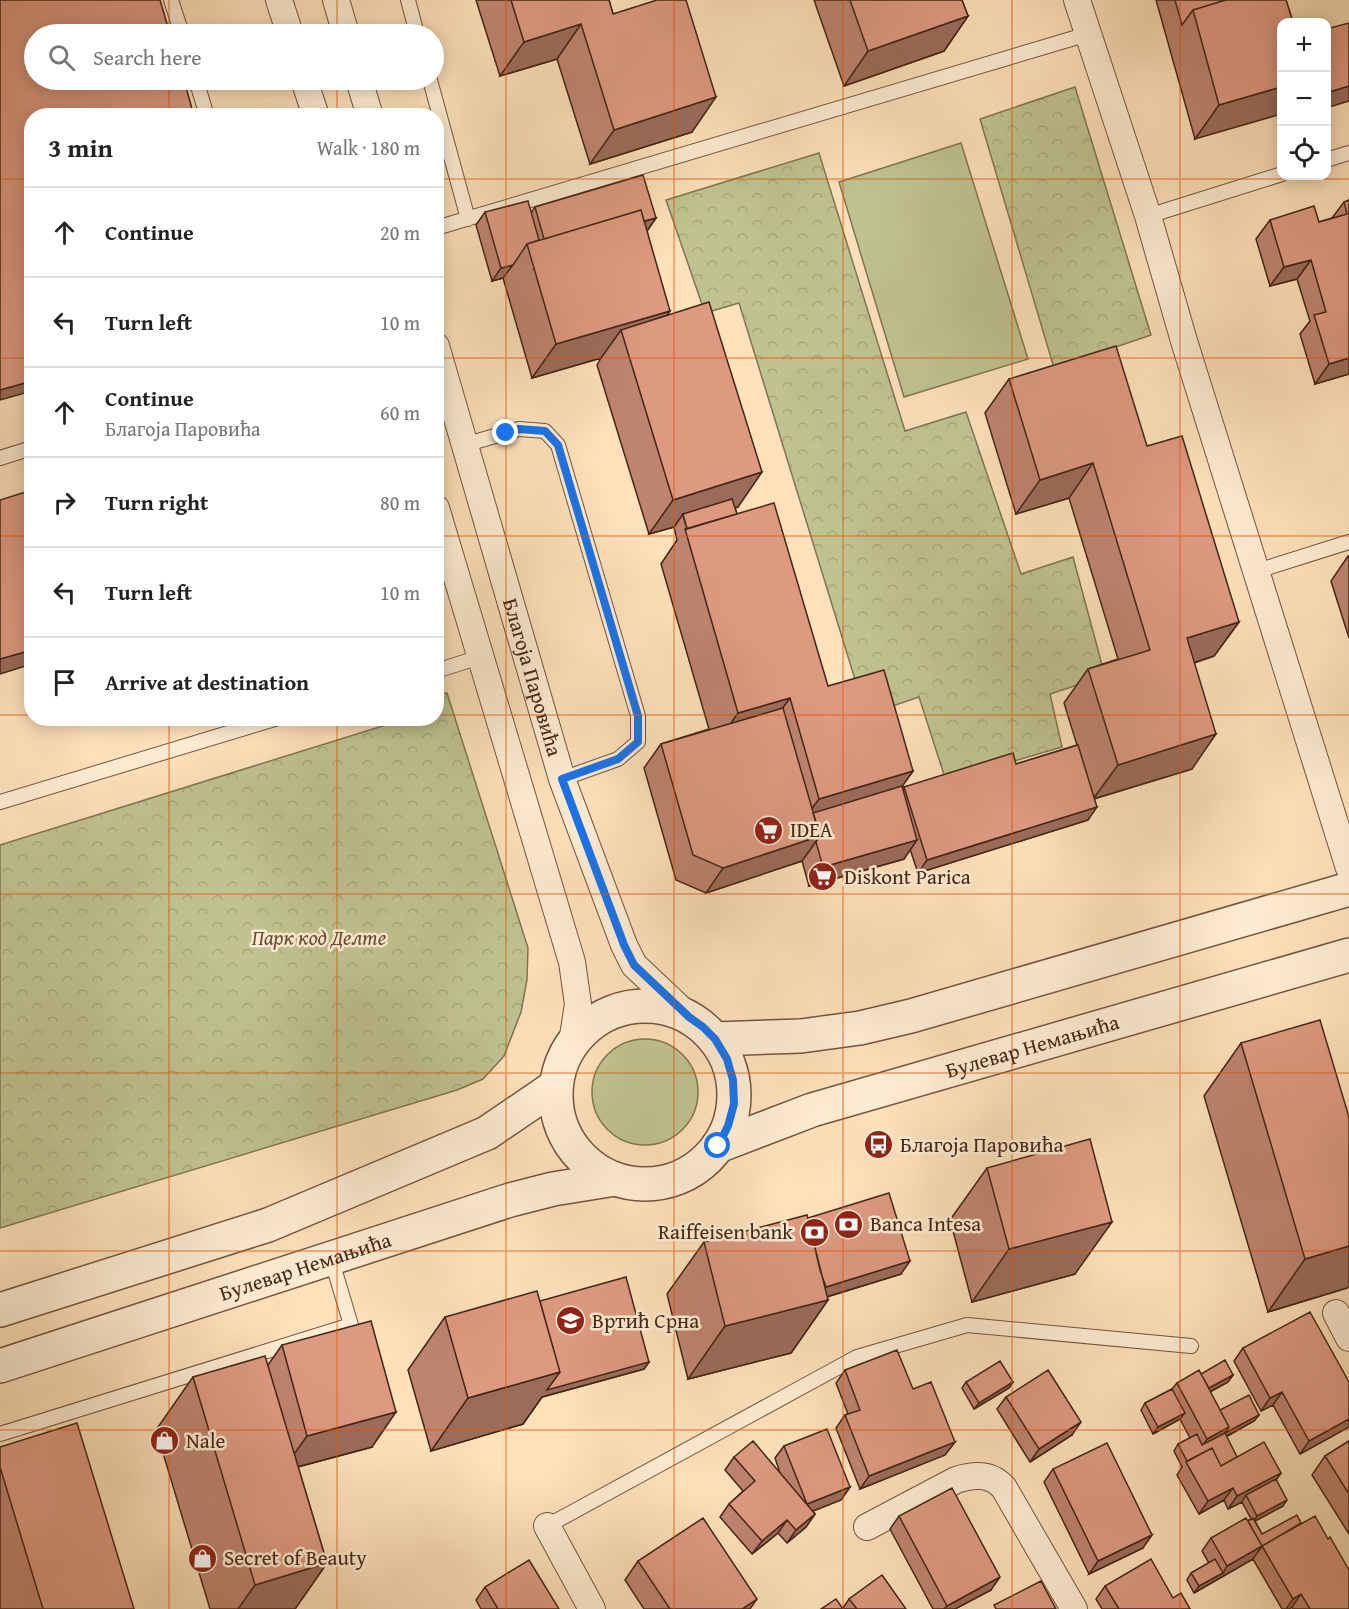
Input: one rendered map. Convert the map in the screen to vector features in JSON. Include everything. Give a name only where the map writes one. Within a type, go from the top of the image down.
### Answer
[{"type":"street","points":[[279,0],[287,24]]},
{"type":"street","points":[[336,0],[343,24]]},
{"type":"street","points":[[1077,0],[1148,216],[1184,341],[1349,868]]},
{"type":"street","points":[[307,90],[313,108]]},
{"type":"street","points":[[363,90],[368,108]]},
{"type":"street","name":"Благоја Паровића","points":[[444,374],[562,779],[624,945],[634,965],[689,1017]]},
{"type":"street","name":"Благоја Паровића","points":[[444,535],[572,962],[578,1004],[572,1043]]},
{"type":"street","points":[[715,1039],[801,1036],[860,1028],[1349,889]]},
{"type":"street","name":"Булевар Немањића","points":[[718,1146],[812,1110],[1349,955]]},
{"type":"street","points":[[638,1006],[664,1008],[689,1017],[715,1039],[727,1059],[733,1080],[734,1104],[728,1126],[718,1146],[705,1161],[672,1180],[643,1184],[615,1179],[594,1168],[572,1146],[563,1132],[556,1109],[558,1070],[572,1043],[590,1024],[621,1009],[638,1006]]},
{"type":"street","points":[[0,1310],[268,1225],[488,1133],[556,1086]]},
{"type":"street","name":"Булевар Немањића","points":[[0,1366],[510,1200],[553,1189],[615,1179]]},
{"type":"street","points":[[1343,1313],[1349,1338]]},
{"type":"street","points":[[867,1527],[956,1480],[972,1476],[994,1479],[1004,1488],[1074,1609]]},
{"type":"street","points":[[547,1526],[592,1609]]},
{"type":"lane","points":[[171,0],[179,24]]},
{"type":"lane","points":[[408,0],[414,24]]},
{"type":"lane","points":[[444,226],[1088,34]]},
{"type":"lane","points":[[199,90],[205,108]]},
{"type":"lane","points":[[432,90],[437,108]]},
{"type":"lane","points":[[444,133],[468,219]]},
{"type":"lane","points":[[1331,158],[1349,153]]},
{"type":"lane","points":[[1148,216],[1277,175]]},
{"type":"lane","points":[[464,445],[519,429],[545,431],[558,445],[635,705],[638,716],[638,742],[618,759],[562,779]]},
{"type":"lane","points":[[0,458],[24,450]]},
{"type":"lane","points":[[1257,571],[1349,542]]},
{"type":"lane","points":[[444,668],[480,657]]},
{"type":"lane","points":[[0,802],[252,726]]},
{"type":"lane","points":[[0,1434],[351,1325],[331,1258]]},
{"type":"lane","points":[[547,1526],[857,1357],[968,1325],[1191,1346]]},
{"type":"green space","points":[[1075,87],[1151,335],[1054,368],[980,119]]},
{"type":"green space","points":[[961,143],[1028,359],[904,397],[839,182]]},
{"type":"green space","points":[[819,153],[905,431],[966,412],[1021,574],[1073,557],[1105,676],[1050,694],[1062,747],[946,781],[919,697],[866,715],[739,303],[705,313],[666,200]]},
{"type":"green space","name":"Парк код Делте","points":[[444,693],[447,693],[528,948],[527,980],[521,1012],[504,1056],[483,1079],[457,1090],[0,1228],[0,845],[382,726],[444,726]]},
{"type":"green space","points":[[645,1039],[665,1043],[683,1054],[694,1072],[698,1092],[694,1112],[683,1130],[665,1141],[645,1145],[625,1141],[607,1130],[596,1112],[592,1092],[596,1072],[607,1054],[625,1043]]},
{"type":"building","points":[[0,0],[160,0],[167,24],[24,24],[24,90],[187,90],[192,108],[24,108],[24,383],[0,390]]},
{"type":"building","points":[[511,0],[609,0],[613,14],[657,0],[686,0],[716,97],[614,130],[581,24],[524,42]]},
{"type":"building","points":[[850,0],[962,0],[968,16],[868,51]]},
{"type":"building","points":[[1175,0],[1226,0],[1193,10],[1182,25]]},
{"type":"building","points":[[1226,0],[1286,0],[1292,18],[1277,18],[1277,88],[1219,105],[1193,10]]},
{"type":"building","points":[[1349,23],[1349,86],[1331,91],[1331,72],[1331,28]]},
{"type":"building","points":[[643,175],[656,218],[644,221],[641,210],[544,239],[535,207]]},
{"type":"building","points":[[1349,200],[1349,358],[1329,364],[1314,315],[1326,312],[1311,260],[1284,267],[1270,220],[1314,206],[1319,222],[1347,214],[1344,202]]},
{"type":"building","points":[[528,201],[539,240],[527,244],[513,265],[501,268],[485,212]]},
{"type":"building","points":[[641,210],[670,311],[556,344],[527,244]]},
{"type":"building","points":[[709,302],[762,472],[673,500],[621,330]]},
{"type":"building","points":[[1116,346],[1147,446],[1182,436],[1239,622],[1187,638],[1216,734],[1118,765],[1088,669],[1150,650],[1093,463],[1040,480],[1009,379]]},
{"type":"building","points":[[24,492],[24,652],[0,659],[0,500]]},
{"type":"building","points":[[732,499],[737,514],[687,529],[683,514]]},
{"type":"building","points":[[774,503],[828,686],[884,670],[913,771],[819,799],[790,698],[738,713],[685,529]]},
{"type":"building","points":[[783,708],[820,836],[723,868],[693,855],[661,744]]},
{"type":"building","points":[[1078,745],[1097,807],[927,860],[904,787],[1013,753],[1016,764]]},
{"type":"building","points":[[902,786],[917,840],[823,867],[816,842],[820,836],[813,813]]},
{"type":"building","points":[[1320,1020],[1349,1117],[1349,1246],[1305,1259],[1241,1043]]},
{"type":"building","points":[[1090,1139],[1112,1222],[1009,1249],[987,1168]]},
{"type":"building","points":[[889,1193],[910,1261],[826,1287],[808,1218]]},
{"type":"building","points":[[807,1215],[828,1300],[725,1326],[704,1242]]},
{"type":"building","points":[[626,1277],[649,1362],[547,1390],[560,1372],[540,1301]]},
{"type":"building","points":[[537,1291],[560,1372],[468,1398],[445,1317]]},
{"type":"building","points":[[1310,1312],[1349,1382],[1349,1419],[1309,1441],[1282,1392],[1270,1398],[1243,1348]]},
{"type":"building","points":[[371,1321],[396,1412],[307,1436],[282,1345]]},
{"type":"building","points":[[897,1350],[913,1389],[931,1382],[955,1442],[869,1476],[845,1415],[860,1410],[845,1370]]},
{"type":"building","points":[[265,1356],[327,1563],[255,1585],[193,1377]]},
{"type":"building","points":[[1225,1360],[1233,1375],[1209,1388],[1201,1374]]},
{"type":"building","points":[[1000,1361],[1013,1382],[979,1403],[966,1382]]},
{"type":"building","points":[[1048,1370],[1081,1422],[1039,1449],[1006,1397]]},
{"type":"building","points":[[1199,1370],[1229,1427],[1207,1439],[1177,1383]]},
{"type":"building","points":[[1172,1389],[1185,1413],[1158,1427],[1145,1403]]},
{"type":"building","points":[[1249,1395],[1259,1415],[1225,1433],[1229,1427],[1220,1410]]},
{"type":"building","points":[[77,1423],[134,1609],[43,1609],[0,1467],[0,1447]]},
{"type":"building","points":[[827,1429],[850,1487],[807,1504],[784,1446]]},
{"type":"building","points":[[1225,1433],[1237,1457],[1221,1466],[1212,1448],[1187,1461],[1178,1444],[1197,1434],[1202,1445]]},
{"type":"building","points":[[753,1441],[815,1514],[796,1530],[787,1520],[762,1541],[729,1504],[755,1481],[734,1457]]},
{"type":"building","points":[[1349,1441],[1349,1494],[1325,1456]]},
{"type":"building","points":[[1264,1442],[1281,1473],[1237,1496],[1233,1488],[1208,1501],[1186,1462],[1212,1448],[1221,1466]]},
{"type":"building","points":[[1107,1443],[1152,1535],[1098,1561],[1053,1469]]},
{"type":"building","points":[[1276,1479],[1287,1500],[1257,1516],[1246,1495]]},
{"type":"building","points":[[952,1488],[1000,1577],[947,1606],[899,1516]]},
{"type":"building","points":[[1297,1515],[1301,1523],[1262,1546],[1248,1521],[1253,1518],[1262,1534]]},
{"type":"building","points":[[1315,1516],[1349,1570],[1349,1609],[1310,1609],[1301,1594],[1293,1599],[1262,1546]]},
{"type":"building","points":[[703,1518],[757,1599],[742,1609],[670,1609],[638,1561]]},
{"type":"building","points":[[1246,1518],[1262,1546],[1227,1566],[1211,1538]]},
{"type":"building","points":[[1151,1559],[1173,1598],[1181,1593],[1190,1609],[1119,1609],[1105,1586]]},
{"type":"building","points":[[1215,1559],[1223,1573],[1199,1586],[1191,1573]]},
{"type":"building","points":[[529,1560],[559,1609],[498,1609],[485,1587]]},
{"type":"building","points":[[882,1575],[906,1609],[857,1609],[849,1599]]},
{"type":"building","points":[[1041,1581],[1056,1609],[996,1609],[994,1605]]},
{"type":"building","points":[[836,1599],[843,1609],[821,1609]]},
{"type":"place","name":"IDEA","points":[[769,830]]},
{"type":"place","name":"Diskont Parica","points":[[823,877]]},
{"type":"place","name":"Благоја Паровића","points":[[879,1145]]},
{"type":"place","name":"Banca Intesa","points":[[849,1224]]},
{"type":"place","name":"Raiffeisen bank","points":[[814,1232]]},
{"type":"place","name":"Вртић Срна","points":[[571,1321]]},
{"type":"place","name":"Nale","points":[[165,1441]]},
{"type":"place","name":"Secret of Beauty","points":[[203,1558]]},
{"type":"route","points":[[506,433],[519,429],[545,431],[558,445],[638,716],[638,742],[618,759],[562,779],[624,945],[634,965],[715,1039],[727,1059],[733,1080],[734,1104],[728,1126],[718,1146]]}]
